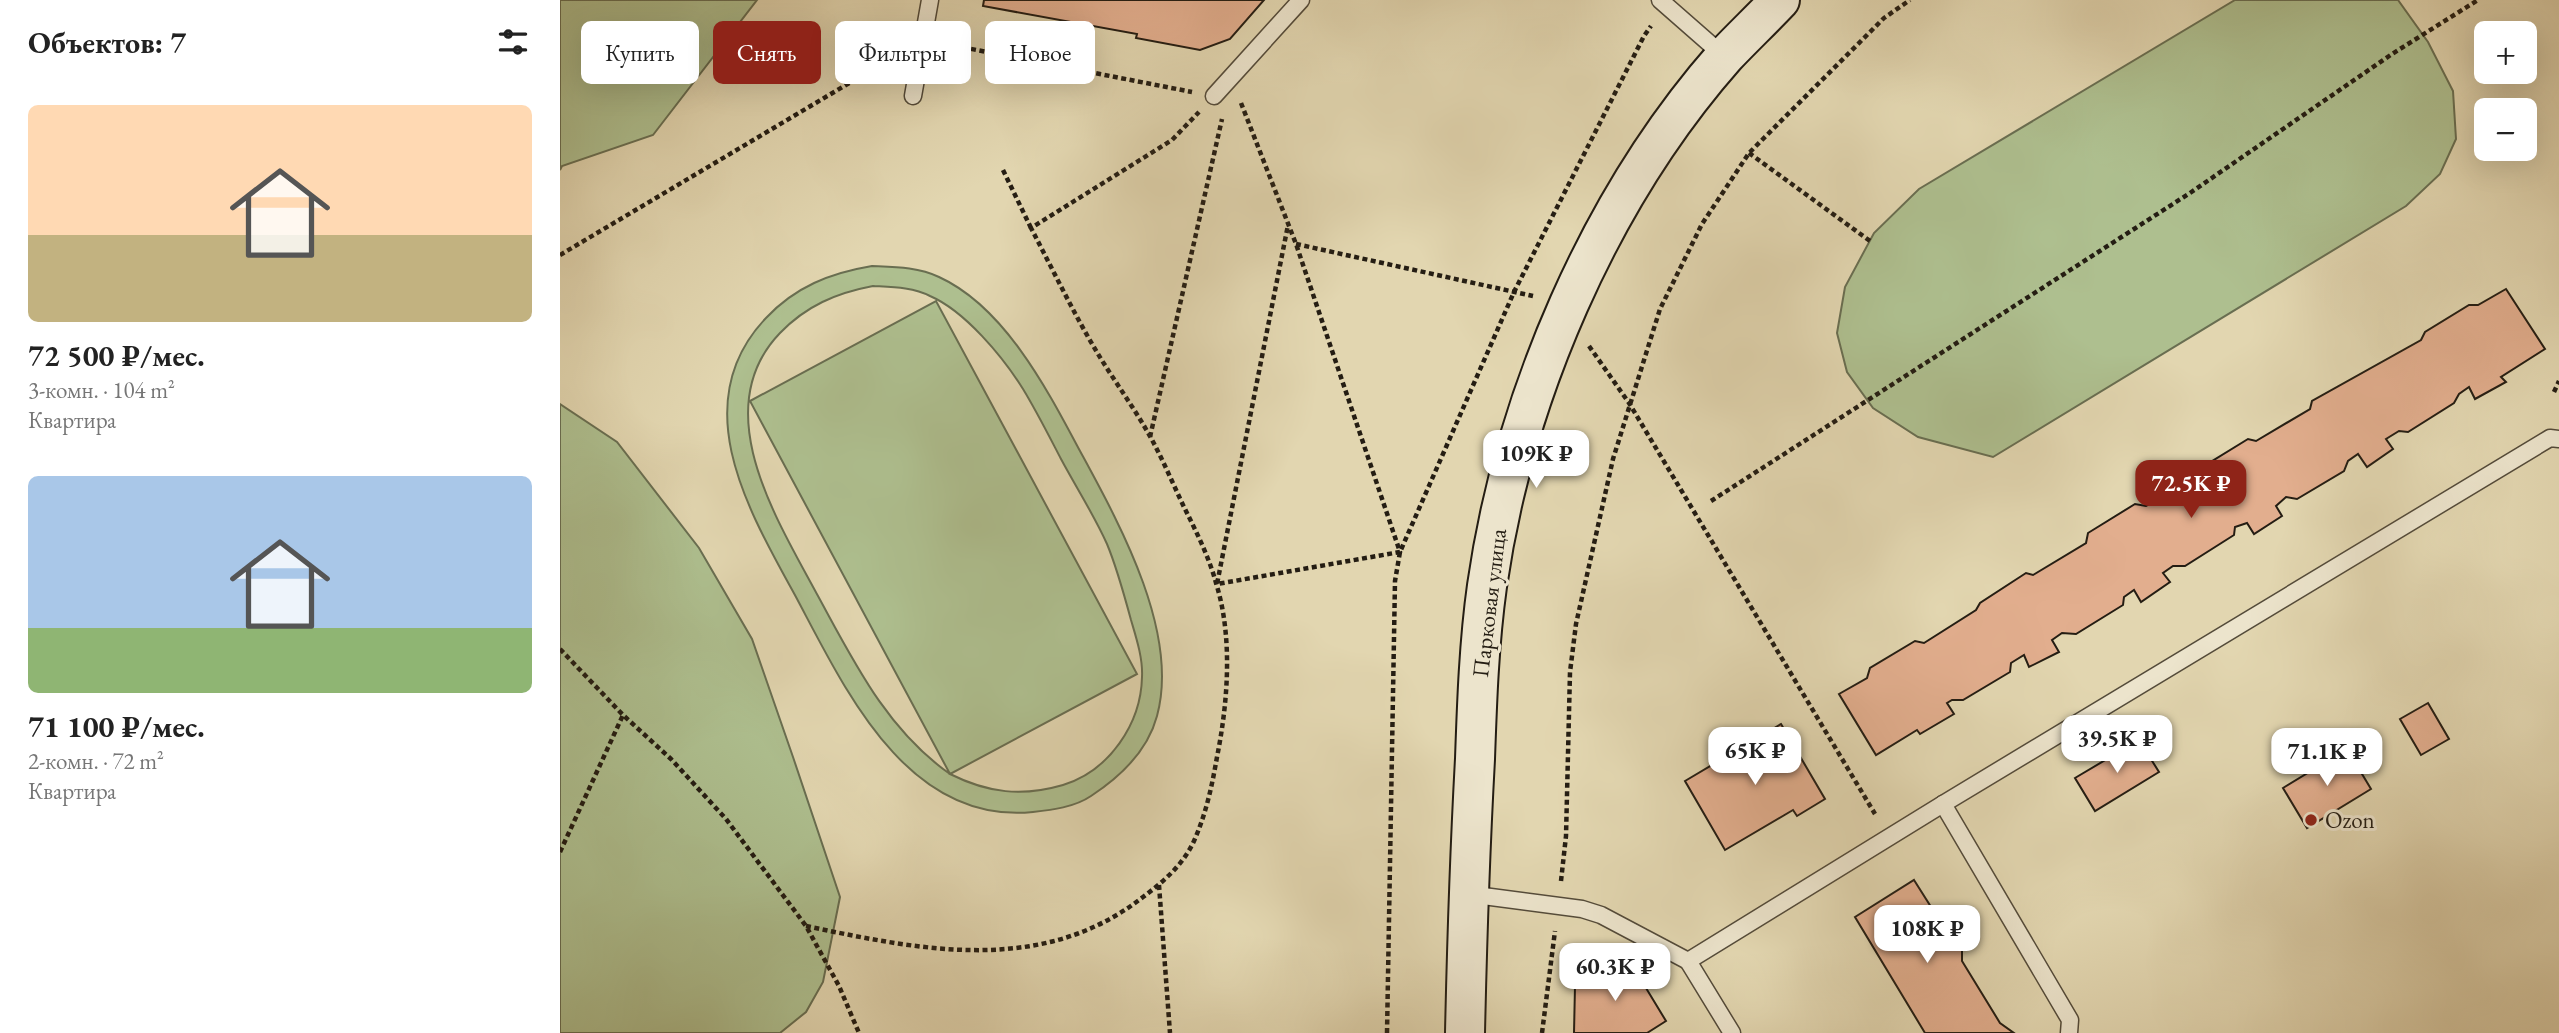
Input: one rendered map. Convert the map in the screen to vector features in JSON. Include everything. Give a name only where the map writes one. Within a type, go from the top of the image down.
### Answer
[{"type":"street","name":"Парковая улица","points":[[1465,1033],[1468,894],[1480,662],[1487,586],[1512,461],[1534,391],[1562,320],[1597,246],[1634,182],[1680,113],[1725,57],[1780,0]]},
{"type":"lane","points":[[926,21],[930,0]]},
{"type":"lane","points":[[1214,96],[1301,0]]},
{"type":"lane","points":[[1660,0],[1725,57]]},
{"type":"lane","points":[[913,96],[915,84]]},
{"type":"lane","points":[[1688,961],[2550,438],[2559,439]]},
{"type":"lane","points":[[1943,804],[2070,1020],[2069,1033]]},
{"type":"lane","points":[[1468,894],[1558,905],[1601,915],[1688,961],[1732,1033]]},
{"type":"path","points":[[1542,1033],[1566,835],[1570,672],[1576,624],[1613,459],[1660,309],[1702,224],[1749,153],[1884,18],[1910,0]]},
{"type":"path","points":[[1711,501],[2190,193],[2392,54],[2478,0]]},
{"type":"path","points":[[971,49],[1214,96]]},
{"type":"path","points":[[1217,584],[1400,552],[1296,244],[1231,76]]},
{"type":"path","points":[[1150,437],[1231,76]]},
{"type":"path","points":[[560,255],[848,84]]},
{"type":"path","points":[[1031,228],[1172,140],[1214,96]]},
{"type":"path","points":[[1749,153],[1870,242]]},
{"type":"path","points":[[806,926],[869,939],[944,948],[1016,950],[1037,947],[1083,932],[1128,909],[1159,885],[1177,867],[1193,843],[1209,802],[1222,734],[1226,689],[1226,640],[1217,584],[1198,535],[1150,437],[1097,352],[1003,170]]},
{"type":"path","points":[[1217,584],[1288,225]]},
{"type":"path","points":[[1296,244],[1538,298],[1594,350],[1629,403],[1875,814]]},
{"type":"path","points":[[2554,392],[2559,381]]},
{"type":"path","points":[[560,649],[623,715],[671,759],[726,819],[806,926],[839,986],[859,1033]]},
{"type":"path","points":[[560,852],[623,715]]},
{"type":"path","points":[[1159,885],[1170,1033]]},
{"type":"green space","points":[[560,0],[757,0],[741,21],[713,21],[713,57],[699,75],[699,21],[581,21],[581,84],[692,84],[653,135],[562,166],[560,170]]},
{"type":"green space","points":[[2235,0],[2398,0],[2428,42],[2453,91],[2456,139],[2440,174],[2406,206],[1993,457],[1918,437],[1873,408],[1847,372],[1837,333],[1845,287],[1874,233],[1919,189]]},
{"type":"green space","points":[[872,266],[915,269],[939,277],[984,308],[1004,329],[1039,377],[1128,544],[1153,614],[1160,649],[1162,683],[1157,716],[1147,740],[1132,762],[1102,789],[1078,803],[1033,812],[989,810],[950,797],[916,774],[886,744],[859,709],[778,564],[745,494],[733,458],[727,422],[730,386],[742,351],[766,318],[789,298],[828,277]],"holes":[[[873,286],[917,291],[943,303],[982,336],[1015,376],[1107,544],[1123,591],[1141,662],[1140,695],[1129,728],[1108,757],[1080,778],[1048,789],[1005,791],[978,785],[950,774],[928,756],[890,716],[831,621],[769,500],[756,465],[749,430],[749,396],[759,363],[780,333],[800,315],[822,302]]]},
{"type":"green space","points":[[936,301],[1137,674],[950,774],[750,401]]},
{"type":"green space","points":[[560,404],[617,442],[699,548],[752,639],[840,897],[823,982],[806,1012],[780,1033],[560,1033]]},
{"type":"building","points":[[984,0],[1264,0],[1230,39],[1200,50],[1136,38],[1137,34],[1095,26],[1095,21],[1066,21],[983,6]]},
{"type":"building","points":[[2506,289],[2545,349],[2501,377],[2506,382],[2475,399],[2469,387],[2459,394],[2454,403],[2408,432],[2399,431],[2386,439],[2393,449],[2367,467],[2358,454],[2348,461],[2344,471],[2297,499],[2286,497],[2276,506],[2282,516],[2254,534],[2247,523],[2235,527],[2234,535],[2185,566],[2173,566],[2163,573],[2170,582],[2141,602],[2134,590],[2124,597],[2123,605],[2076,634],[2062,633],[2052,640],[2059,652],[2029,667],[2024,655],[2011,663],[2010,672],[1963,700],[1947,703],[1954,714],[1920,734],[1917,730],[1876,755],[1839,694],[1867,678],[1870,668],[1915,641],[1924,643],[1976,610],[1980,603],[2026,573],[2033,575],[2086,543],[2088,533],[2135,504],[2146,506],[2199,476],[2201,468],[2248,439],[2256,441],[2310,409],[2312,401],[2421,340],[2425,332],[2469,305],[2478,305]]},
{"type":"building","points":[[2428,703],[2449,739],[2421,755],[2400,719]]},
{"type":"building","points":[[1781,724],[1825,799],[1797,816],[1793,810],[1725,850],[1685,781]]},
{"type":"building","points":[[2139,740],[2159,772],[2095,811],[2075,778]]},
{"type":"building","points":[[2347,749],[2371,789],[2307,828],[2283,788]]},
{"type":"building","points":[[1914,880],[1962,948],[1962,961],[2000,1023],[2014,1033],[1925,1033],[1855,917]]},
{"type":"building","points":[[1626,955],[1666,1021],[1647,1033],[1574,1033],[1575,986]]},
{"type":"place","name":"Ozon","points":[[2311,820]]}]
